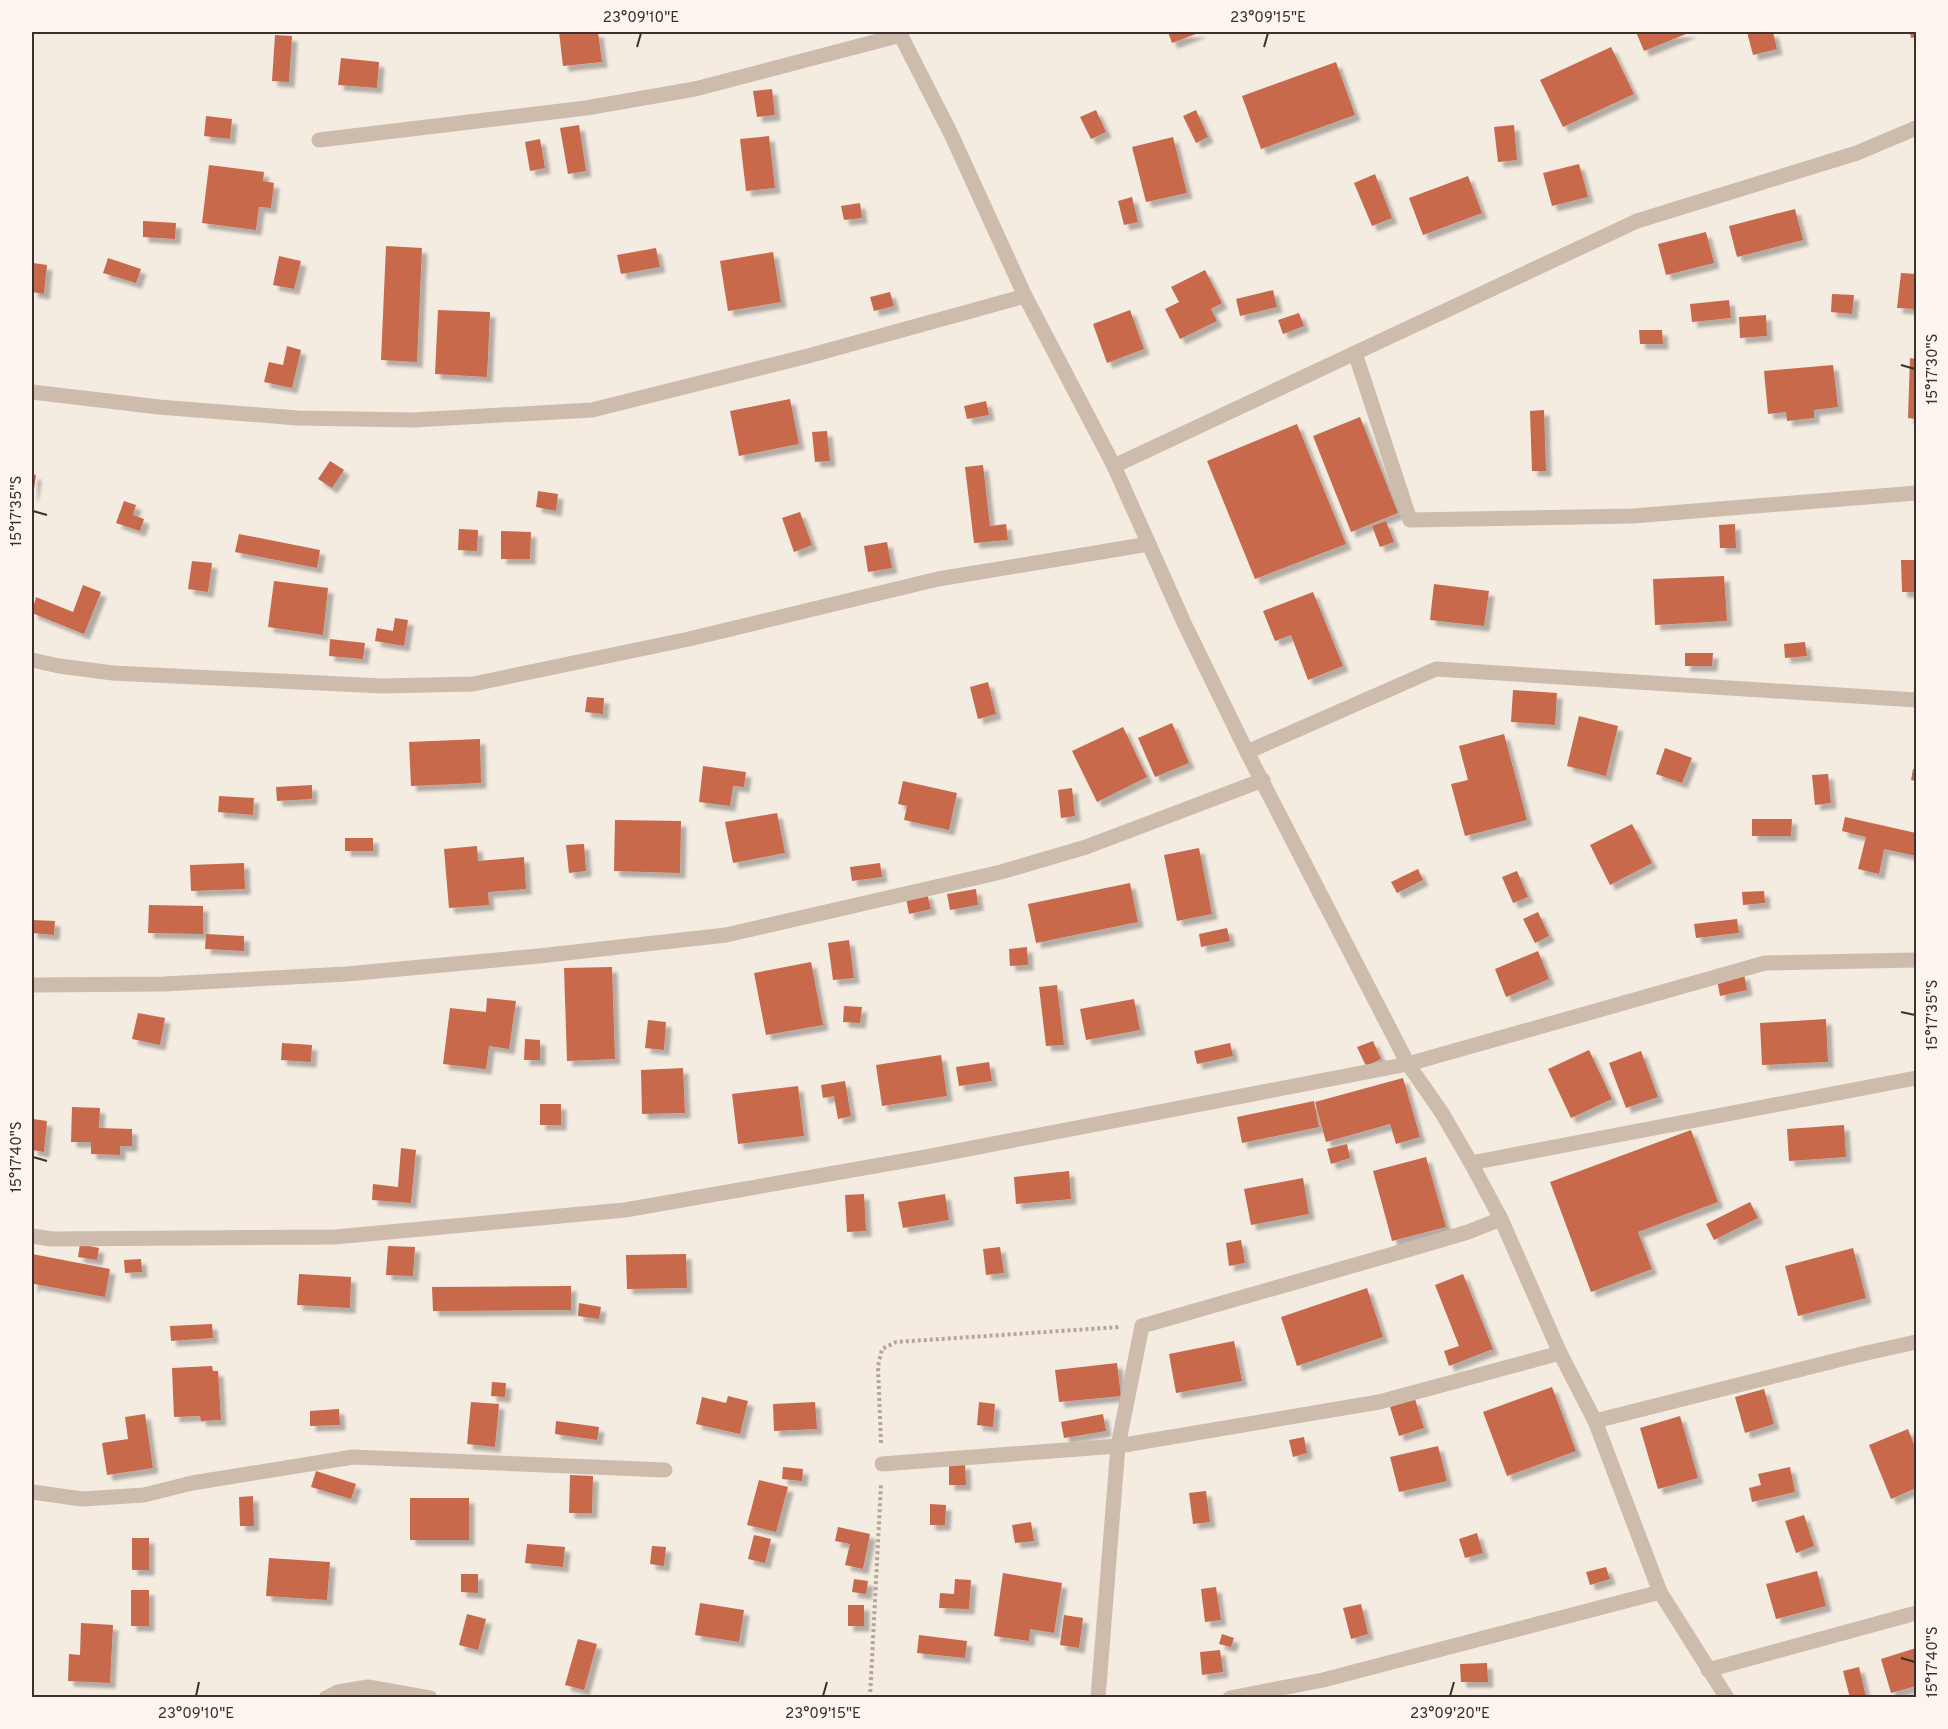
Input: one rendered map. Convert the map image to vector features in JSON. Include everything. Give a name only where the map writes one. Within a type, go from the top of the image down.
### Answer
[{"type":"street","points":[[319,140],[608,104],[694,88],[900,33],[951,134],[1025,296],[1114,466],[1185,625],[1247,752],[1408,1064],[1442,1113],[1501,1219],[1560,1353],[1595,1421],[1660,1592],[1727,1698]]},
{"type":"street","points":[[1114,466],[1637,221],[1857,153],[1917,128]]},
{"type":"street","points":[[32,392],[159,407],[298,418],[413,420],[592,410],[808,356],[1025,296]]},
{"type":"street","points":[[1355,353],[1410,520],[1633,516],[1917,493]]},
{"type":"street","points":[[32,660],[113,674],[383,686],[473,684],[689,639],[938,579],[1149,544]]},
{"type":"street","points":[[1247,752],[1436,669],[1917,700]]},
{"type":"street","points":[[32,985],[164,984],[346,974],[726,935],[1001,872],[1086,848],[1263,780]]},
{"type":"street","points":[[32,1236],[51,1239],[335,1237],[625,1210],[926,1157],[1408,1064],[1765,963],[1917,960]]},
{"type":"street","points":[[1471,1163],[1917,1078]]},
{"type":"street","points":[[1098,1698],[1118,1446],[1142,1326],[1390,1256],[1468,1232],[1501,1219]]},
{"type":"street","points":[[1595,1421],[1850,1356],[1917,1342]]},
{"type":"street","points":[[882,1464],[1118,1446],[1379,1402],[1560,1353]]},
{"type":"street","points":[[32,1492],[82,1498],[144,1495],[192,1482],[353,1457],[665,1470]]},
{"type":"street","points":[[1230,1698],[1323,1680],[1660,1592]]},
{"type":"street","points":[[1708,1670],[1917,1613]]},
{"type":"street","points":[[326,1698],[338,1692],[368,1687],[430,1698]]},
{"type":"path","points":[[870,1698],[882,1464],[878,1366],[882,1349],[896,1342],[1142,1326]]},
{"type":"building","points":[[559,32],[598,32],[602,62],[563,66]]},
{"type":"building","points":[[1168,32],[1201,32],[1172,43]]},
{"type":"building","points":[[1636,32],[1691,32],[1644,51]]},
{"type":"building","points":[[1747,32],[1773,32],[1777,49],[1753,55]]},
{"type":"building","points":[[1910,32],[1916,32],[1916,37],[1911,38]]},
{"type":"building","points":[[275,35],[292,36],[289,82],[272,81]]},
{"type":"building","points":[[1611,47],[1634,94],[1563,127],[1540,80]]},
{"type":"building","points":[[341,58],[379,62],[377,88],[338,85]]},
{"type":"building","points":[[1336,62],[1355,115],[1261,149],[1242,96]]},
{"type":"building","points":[[772,89],[775,115],[757,117],[753,91]]},
{"type":"building","points":[[1096,110],[1106,132],[1091,139],[1080,117]]},
{"type":"building","points":[[1196,110],[1208,137],[1196,143],[1183,116]]},
{"type":"building","points":[[206,116],[232,119],[230,139],[204,136]]},
{"type":"building","points":[[579,125],[586,171],[568,174],[560,128]]},
{"type":"building","points":[[1514,125],[1517,160],[1498,162],[1494,127]]},
{"type":"building","points":[[769,136],[775,188],[746,191],[740,139]]},
{"type":"building","points":[[1173,137],[1187,193],[1146,202],[1132,147]]},
{"type":"building","points":[[540,139],[545,168],[530,171],[525,142]]},
{"type":"building","points":[[1579,164],[1588,197],[1552,206],[1543,173]]},
{"type":"building","points":[[209,165],[264,172],[263,181],[274,183],[271,208],[259,207],[256,230],[202,223]]},
{"type":"building","points":[[1375,174],[1392,218],[1372,226],[1354,183]]},
{"type":"building","points":[[1468,176],[1482,213],[1423,235],[1409,198]]},
{"type":"building","points":[[1132,197],[1138,222],[1124,225],[1118,201]]},
{"type":"building","points":[[860,203],[862,218],[844,220],[841,206]]},
{"type":"building","points":[[1795,209],[1803,240],[1737,257],[1729,226]]},
{"type":"building","points":[[143,221],[176,223],[175,239],[143,237]]},
{"type":"building","points":[[1706,232],[1714,263],[1666,275],[1658,244]]},
{"type":"building","points":[[386,246],[422,248],[417,362],[381,360]]},
{"type":"building","points":[[656,248],[660,267],[621,274],[617,255]]},
{"type":"building","points":[[773,252],[781,302],[728,311],[720,261]]},
{"type":"building","points":[[279,256],[301,261],[294,289],[273,285]]},
{"type":"building","points":[[108,258],[141,269],[136,283],[103,273]]},
{"type":"building","points":[[33,263],[47,265],[44,294],[32,292]]},
{"type":"building","points":[[1205,270],[1222,303],[1211,309],[1217,321],[1180,339],[1165,309],[1179,302],[1171,287]]},
{"type":"building","points":[[1901,273],[1916,274],[1916,309],[1897,308]]},
{"type":"building","points":[[1273,290],[1277,307],[1240,316],[1236,299]]},
{"type":"building","points":[[890,292],[894,306],[874,311],[870,297]]},
{"type":"building","points":[[1832,294],[1854,295],[1852,314],[1831,312]]},
{"type":"building","points":[[1729,300],[1731,318],[1692,322],[1690,304]]},
{"type":"building","points":[[438,310],[490,312],[487,377],[435,374]]},
{"type":"building","points":[[1130,310],[1144,349],[1107,363],[1093,324]]},
{"type":"building","points":[[1299,313],[1304,326],[1283,334],[1278,320]]},
{"type":"building","points":[[1766,315],[1767,336],[1740,338],[1739,317]]},
{"type":"building","points":[[1639,330],[1662,330],[1663,344],[1640,344]]},
{"type":"building","points":[[287,346],[301,350],[292,388],[264,382],[269,362],[283,365]]},
{"type":"building","points":[[1910,358],[1916,359],[1916,419],[1908,418]]},
{"type":"building","points":[[1833,365],[1838,407],[1814,410],[1814,418],[1787,421],[1786,412],[1768,414],[1764,371]]},
{"type":"building","points":[[790,399],[799,444],[739,456],[730,411]]},
{"type":"building","points":[[986,401],[989,415],[967,419],[964,406]]},
{"type":"building","points":[[1544,410],[1546,471],[1532,471],[1530,411]]},
{"type":"building","points":[[1360,417],[1398,513],[1351,532],[1313,436]]},
{"type":"building","points":[[1297,424],[1346,544],[1255,579],[1207,461]]},
{"type":"building","points":[[827,431],[830,461],[815,462],[812,432]]},
{"type":"building","points":[[330,461],[344,470],[332,488],[318,479]]},
{"type":"building","points":[[983,465],[990,526],[1006,524],[1008,540],[974,543],[965,467]]},
{"type":"building","points":[[32,474],[36,475],[33,496],[32,496]]},
{"type":"building","points":[[538,491],[558,494],[556,511],[536,507]]},
{"type":"building","points":[[124,501],[136,505],[133,515],[144,519],[140,531],[116,523]]},
{"type":"building","points":[[800,512],[812,545],[794,552],[782,518]]},
{"type":"building","points":[[1386,521],[1394,542],[1380,547],[1372,526]]},
{"type":"building","points":[[1735,524],[1736,548],[1720,548],[1719,525]]},
{"type":"building","points":[[459,529],[478,530],[477,551],[458,550]]},
{"type":"building","points":[[501,531],[531,532],[530,559],[501,559]]},
{"type":"building","points":[[239,534],[320,550],[317,568],[235,552]]},
{"type":"building","points":[[887,542],[892,568],[868,572],[864,546]]},
{"type":"building","points":[[1901,560],[1916,560],[1916,592],[1902,592]]},
{"type":"building","points":[[192,561],[212,563],[208,592],[188,589]]},
{"type":"building","points":[[1724,576],[1727,621],[1655,625],[1653,579]]},
{"type":"building","points":[[274,581],[328,588],[323,635],[268,627]]},
{"type":"building","points":[[1434,584],[1489,591],[1484,626],[1430,620]]},
{"type":"building","points":[[83,585],[101,592],[84,634],[32,613],[36,597],[73,612]]},
{"type":"building","points":[[1313,592],[1343,666],[1308,680],[1291,635],[1275,641],[1263,611]]},
{"type":"building","points":[[395,618],[408,620],[404,646],[375,641],[377,628],[393,631]]},
{"type":"building","points":[[330,639],[365,643],[363,659],[329,656]]},
{"type":"building","points":[[1805,642],[1807,656],[1785,658],[1784,644]]},
{"type":"building","points":[[1685,653],[1713,653],[1712,666],[1685,666]]},
{"type":"building","points":[[988,682],[996,714],[978,719],[970,687]]},
{"type":"building","points":[[1513,690],[1557,693],[1555,725],[1511,722]]},
{"type":"building","points":[[587,697],[604,698],[603,714],[585,712]]},
{"type":"building","points":[[1579,716],[1618,726],[1606,776],[1567,766]]},
{"type":"building","points":[[1172,723],[1189,763],[1155,777],[1138,738]]},
{"type":"building","points":[[1123,727],[1147,777],[1097,802],[1072,751]]},
{"type":"building","points":[[1504,734],[1527,820],[1465,836],[1451,784],[1468,780],[1459,746]]},
{"type":"building","points":[[480,739],[481,783],[411,786],[409,742]]},
{"type":"building","points":[[1665,748],[1692,758],[1682,783],[1656,774]]},
{"type":"building","points":[[703,766],[746,772],[744,787],[733,786],[730,806],[699,802]]},
{"type":"building","points":[[1913,769],[1916,770],[1916,781],[1911,780]]},
{"type":"building","points":[[1828,774],[1831,803],[1815,805],[1812,775]]},
{"type":"building","points":[[903,781],[957,793],[949,830],[904,820],[907,806],[898,804]]},
{"type":"building","points":[[312,785],[312,799],[277,801],[276,787]]},
{"type":"building","points":[[1072,788],[1075,816],[1061,818],[1058,790]]},
{"type":"building","points":[[219,796],[254,798],[253,815],[218,812]]},
{"type":"building","points":[[777,813],[785,853],[733,863],[725,822]]},
{"type":"building","points":[[1845,817],[1916,833],[1916,856],[1884,849],[1879,874],[1858,869],[1866,837],[1842,831]]},
{"type":"building","points":[[1752,819],[1792,819],[1791,836],[1752,836]]},
{"type":"building","points":[[615,820],[681,821],[680,873],[614,871]]},
{"type":"building","points":[[1632,824],[1652,863],[1610,885],[1590,845]]},
{"type":"building","points":[[345,838],[373,838],[373,851],[345,851]]},
{"type":"building","points":[[584,844],[586,871],[569,873],[566,845]]},
{"type":"building","points":[[477,846],[478,861],[524,857],[526,889],[488,892],[489,905],[449,908],[444,849]]},
{"type":"building","points":[[1199,848],[1212,914],[1177,921],[1164,855]]},
{"type":"building","points":[[244,863],[245,889],[191,891],[190,865]]},
{"type":"building","points":[[880,863],[882,877],[852,881],[850,867]]},
{"type":"building","points":[[1418,869],[1423,880],[1397,893],[1391,882]]},
{"type":"building","points":[[1517,871],[1528,897],[1513,903],[1502,877]]},
{"type":"building","points":[[1130,883],[1138,922],[1036,943],[1028,904]]},
{"type":"building","points":[[976,889],[978,905],[950,910],[947,894]]},
{"type":"building","points":[[1764,891],[1765,903],[1743,905],[1742,892]]},
{"type":"building","points":[[927,893],[931,909],[909,914],[906,898]]},
{"type":"building","points":[[149,905],[203,906],[203,934],[148,933]]},
{"type":"building","points":[[1538,912],[1549,936],[1535,943],[1523,919]]},
{"type":"building","points":[[1737,919],[1739,933],[1696,938],[1694,924]]},
{"type":"building","points":[[32,920],[55,921],[54,935],[32,933]]},
{"type":"building","points":[[1227,928],[1230,941],[1201,947],[1199,934]]},
{"type":"building","points":[[206,934],[244,936],[244,951],[205,949]]},
{"type":"building","points":[[849,940],[854,978],[833,980],[828,943]]},
{"type":"building","points":[[1027,947],[1028,965],[1010,966],[1009,949]]},
{"type":"building","points":[[1538,951],[1549,979],[1506,997],[1495,969]]},
{"type":"building","points":[[811,962],[823,1025],[766,1035],[754,973]]},
{"type":"building","points":[[612,967],[615,1059],[567,1061],[564,968]]},
{"type":"building","points":[[1744,974],[1747,990],[1720,996],[1717,979]]},
{"type":"building","points":[[1057,985],[1064,1045],[1046,1046],[1039,987]]},
{"type":"building","points":[[487,998],[516,1001],[509,1049],[489,1046],[486,1069],[443,1064],[450,1008],[486,1012]]},
{"type":"building","points":[[1134,999],[1140,1030],[1086,1040],[1080,1009]]},
{"type":"building","points":[[844,1006],[862,1007],[860,1023],[843,1022]]},
{"type":"building","points":[[138,1013],[165,1018],[160,1045],[132,1039]]},
{"type":"building","points":[[1826,1019],[1828,1062],[1762,1065],[1760,1023]]},
{"type":"building","points":[[648,1020],[666,1022],[664,1050],[645,1048]]},
{"type":"building","points":[[525,1039],[540,1040],[540,1060],[524,1060]]},
{"type":"building","points":[[1373,1041],[1381,1059],[1366,1066],[1357,1047]]},
{"type":"building","points":[[282,1043],[312,1045],[311,1062],[281,1060]]},
{"type":"building","points":[[1230,1043],[1233,1056],[1197,1064],[1194,1051]]},
{"type":"building","points":[[1589,1050],[1612,1099],[1571,1118],[1548,1069]]},
{"type":"building","points":[[1641,1051],[1658,1097],[1626,1108],[1609,1063]]},
{"type":"building","points":[[941,1055],[947,1096],[882,1106],[876,1065]]},
{"type":"building","points":[[989,1062],[992,1081],[959,1086],[956,1067]]},
{"type":"building","points":[[683,1068],[685,1113],[642,1114],[641,1070]]},
{"type":"building","points":[[1403,1078],[1420,1137],[1396,1144],[1390,1124],[1326,1142],[1315,1102]]},
{"type":"building","points":[[845,1081],[851,1116],[838,1119],[834,1096],[823,1098],[821,1085]]},
{"type":"building","points":[[798,1086],[804,1136],[738,1144],[732,1094]]},
{"type":"building","points":[[1314,1101],[1319,1127],[1242,1143],[1237,1117]]},
{"type":"building","points":[[540,1104],[561,1104],[561,1125],[540,1125]]},
{"type":"building","points":[[72,1107],[100,1108],[99,1128],[132,1129],[132,1146],[120,1146],[120,1155],[91,1154],[91,1142],[71,1142]]},
{"type":"building","points":[[33,1119],[47,1121],[44,1152],[32,1150]]},
{"type":"building","points":[[1844,1125],[1846,1157],[1789,1161],[1787,1129]]},
{"type":"building","points":[[1691,1130],[1718,1202],[1638,1232],[1652,1269],[1591,1292],[1550,1182]]},
{"type":"building","points":[[1347,1144],[1350,1158],[1331,1164],[1327,1149]]},
{"type":"building","points":[[401,1148],[416,1150],[411,1203],[372,1200],[373,1184],[398,1187]]},
{"type":"building","points":[[1426,1157],[1446,1227],[1392,1241],[1373,1171]]},
{"type":"building","points":[[1069,1171],[1071,1199],[1016,1204],[1014,1177]]},
{"type":"building","points":[[1303,1178],[1309,1214],[1251,1225],[1244,1189]]},
{"type":"building","points":[[864,1194],[866,1231],[847,1232],[845,1195]]},
{"type":"building","points":[[945,1194],[949,1220],[903,1228],[898,1202]]},
{"type":"building","points":[[1750,1202],[1758,1218],[1714,1240],[1706,1224]]},
{"type":"building","points":[[1241,1240],[1245,1263],[1229,1266],[1226,1243]]},
{"type":"building","points":[[80,1244],[99,1248],[97,1260],[78,1257]]},
{"type":"building","points":[[388,1246],[415,1247],[413,1276],[386,1275]]},
{"type":"building","points":[[1000,1247],[1004,1273],[986,1275],[983,1249]]},
{"type":"building","points":[[1853,1248],[1866,1298],[1798,1316],[1785,1266]]},
{"type":"building","points":[[32,1254],[110,1269],[105,1297],[34,1284],[32,1290]]},
{"type":"building","points":[[686,1254],[687,1288],[627,1289],[626,1255]]},
{"type":"building","points":[[141,1259],[142,1272],[125,1273],[124,1260]]},
{"type":"building","points":[[299,1274],[351,1277],[350,1308],[297,1305]]},
{"type":"building","points":[[1463,1274],[1493,1349],[1449,1366],[1444,1351],[1459,1346],[1435,1285]]},
{"type":"building","points":[[571,1286],[571,1310],[433,1311],[432,1287]]},
{"type":"building","points":[[1367,1288],[1383,1337],[1297,1366],[1281,1317]]},
{"type":"building","points":[[579,1303],[601,1307],[599,1319],[578,1316]]},
{"type":"building","points":[[212,1324],[213,1338],[171,1341],[170,1326]]},
{"type":"building","points":[[1234,1341],[1242,1381],[1176,1393],[1169,1354]]},
{"type":"building","points":[[1117,1363],[1121,1396],[1059,1402],[1055,1370]]},
{"type":"building","points":[[212,1366],[213,1371],[218,1371],[221,1420],[201,1421],[200,1416],[174,1417],[172,1368]]},
{"type":"building","points":[[492,1382],[506,1383],[505,1397],[491,1396]]},
{"type":"building","points":[[1552,1387],[1576,1451],[1507,1476],[1483,1412]]},
{"type":"building","points":[[1764,1389],[1774,1424],[1745,1433],[1735,1397]]},
{"type":"building","points":[[728,1396],[748,1401],[740,1434],[696,1424],[702,1397],[726,1403]]},
{"type":"building","points":[[1415,1399],[1424,1428],[1399,1436],[1390,1407]]},
{"type":"building","points":[[471,1402],[499,1404],[495,1447],[467,1444]]},
{"type":"building","points":[[815,1402],[817,1429],[774,1431],[773,1404]]},
{"type":"building","points":[[979,1402],[995,1404],[993,1427],[977,1425]]},
{"type":"building","points":[[339,1409],[340,1425],[310,1426],[310,1411]]},
{"type":"building","points":[[145,1414],[153,1468],[107,1475],[102,1443],[128,1439],[125,1417]]},
{"type":"building","points":[[1103,1414],[1106,1431],[1064,1438],[1061,1422]]},
{"type":"building","points":[[1680,1416],[1698,1478],[1658,1489],[1640,1428]]},
{"type":"building","points":[[556,1421],[599,1427],[597,1440],[555,1434]]},
{"type":"building","points":[[1908,1429],[1916,1450],[1916,1488],[1891,1499],[1869,1445]]},
{"type":"building","points":[[1304,1437],[1307,1453],[1293,1457],[1289,1440]]},
{"type":"building","points":[[1438,1446],[1447,1481],[1399,1492],[1390,1457]]},
{"type":"building","points":[[949,1464],[965,1464],[966,1485],[949,1485]]},
{"type":"building","points":[[783,1467],[803,1469],[802,1481],[782,1479]]},
{"type":"building","points":[[1790,1467],[1795,1492],[1752,1502],[1749,1488],[1761,1485],[1758,1474]]},
{"type":"building","points":[[316,1471],[356,1484],[351,1499],[311,1487]]},
{"type":"building","points":[[570,1475],[593,1476],[592,1513],[569,1513]]},
{"type":"building","points":[[759,1480],[788,1487],[776,1532],[747,1525]]},
{"type":"building","points":[[1206,1491],[1210,1522],[1193,1524],[1189,1493]]},
{"type":"building","points":[[253,1496],[254,1526],[240,1526],[239,1497]]},
{"type":"building","points":[[410,1498],[469,1498],[469,1540],[410,1540]]},
{"type":"building","points":[[930,1504],[946,1505],[945,1525],[930,1525]]},
{"type":"building","points":[[1804,1515],[1814,1546],[1796,1553],[1785,1521]]},
{"type":"building","points":[[1031,1522],[1034,1541],[1015,1543],[1012,1525]]},
{"type":"building","points":[[838,1527],[870,1534],[863,1569],[845,1565],[850,1544],[835,1541]]},
{"type":"building","points":[[1477,1533],[1483,1553],[1465,1558],[1459,1539]]},
{"type":"building","points":[[754,1535],[771,1539],[765,1563],[748,1559]]},
{"type":"building","points":[[132,1538],[149,1538],[149,1570],[132,1570]]},
{"type":"building","points":[[527,1544],[565,1547],[563,1567],[525,1563]]},
{"type":"building","points":[[652,1546],[666,1547],[664,1566],[650,1564]]},
{"type":"building","points":[[269,1558],[330,1562],[327,1600],[266,1596]]},
{"type":"building","points":[[1606,1567],[1610,1579],[1590,1585],[1586,1572]]},
{"type":"building","points":[[1817,1571],[1826,1606],[1776,1619],[1766,1584]]},
{"type":"building","points":[[1003,1573],[1062,1583],[1054,1633],[1030,1629],[1029,1641],[994,1636]]},
{"type":"building","points":[[461,1574],[478,1574],[478,1593],[461,1592]]},
{"type":"building","points":[[854,1579],[868,1581],[866,1594],[852,1592]]},
{"type":"building","points":[[955,1579],[971,1580],[969,1609],[939,1608],[940,1593],[954,1594]]},
{"type":"building","points":[[1216,1587],[1221,1620],[1205,1622],[1201,1589]]},
{"type":"building","points":[[131,1590],[149,1590],[149,1626],[131,1626]]},
{"type":"building","points":[[700,1603],[744,1610],[739,1642],[695,1635]]},
{"type":"building","points":[[1361,1604],[1368,1634],[1351,1639],[1343,1608]]},
{"type":"building","points":[[848,1605],[864,1605],[864,1626],[848,1626]]},
{"type":"building","points":[[467,1614],[486,1619],[478,1650],[459,1645]]},
{"type":"building","points":[[1064,1615],[1083,1618],[1079,1648],[1060,1645]]},
{"type":"building","points":[[81,1623],[113,1625],[110,1683],[68,1681],[69,1654],[80,1655]]},
{"type":"building","points":[[1222,1634],[1234,1638],[1231,1647],[1219,1644]]},
{"type":"building","points":[[919,1635],[967,1641],[965,1658],[917,1653]]},
{"type":"building","points":[[578,1639],[597,1644],[584,1690],[565,1685]]},
{"type":"building","points":[[1916,1648],[1916,1686],[1891,1693],[1881,1659]]},
{"type":"building","points":[[1220,1650],[1223,1672],[1202,1675],[1200,1652]]},
{"type":"building","points":[[1487,1663],[1488,1682],[1461,1682],[1460,1664]]},
{"type":"building","points":[[1859,1667],[1866,1697],[1850,1698],[1843,1671]]}]
